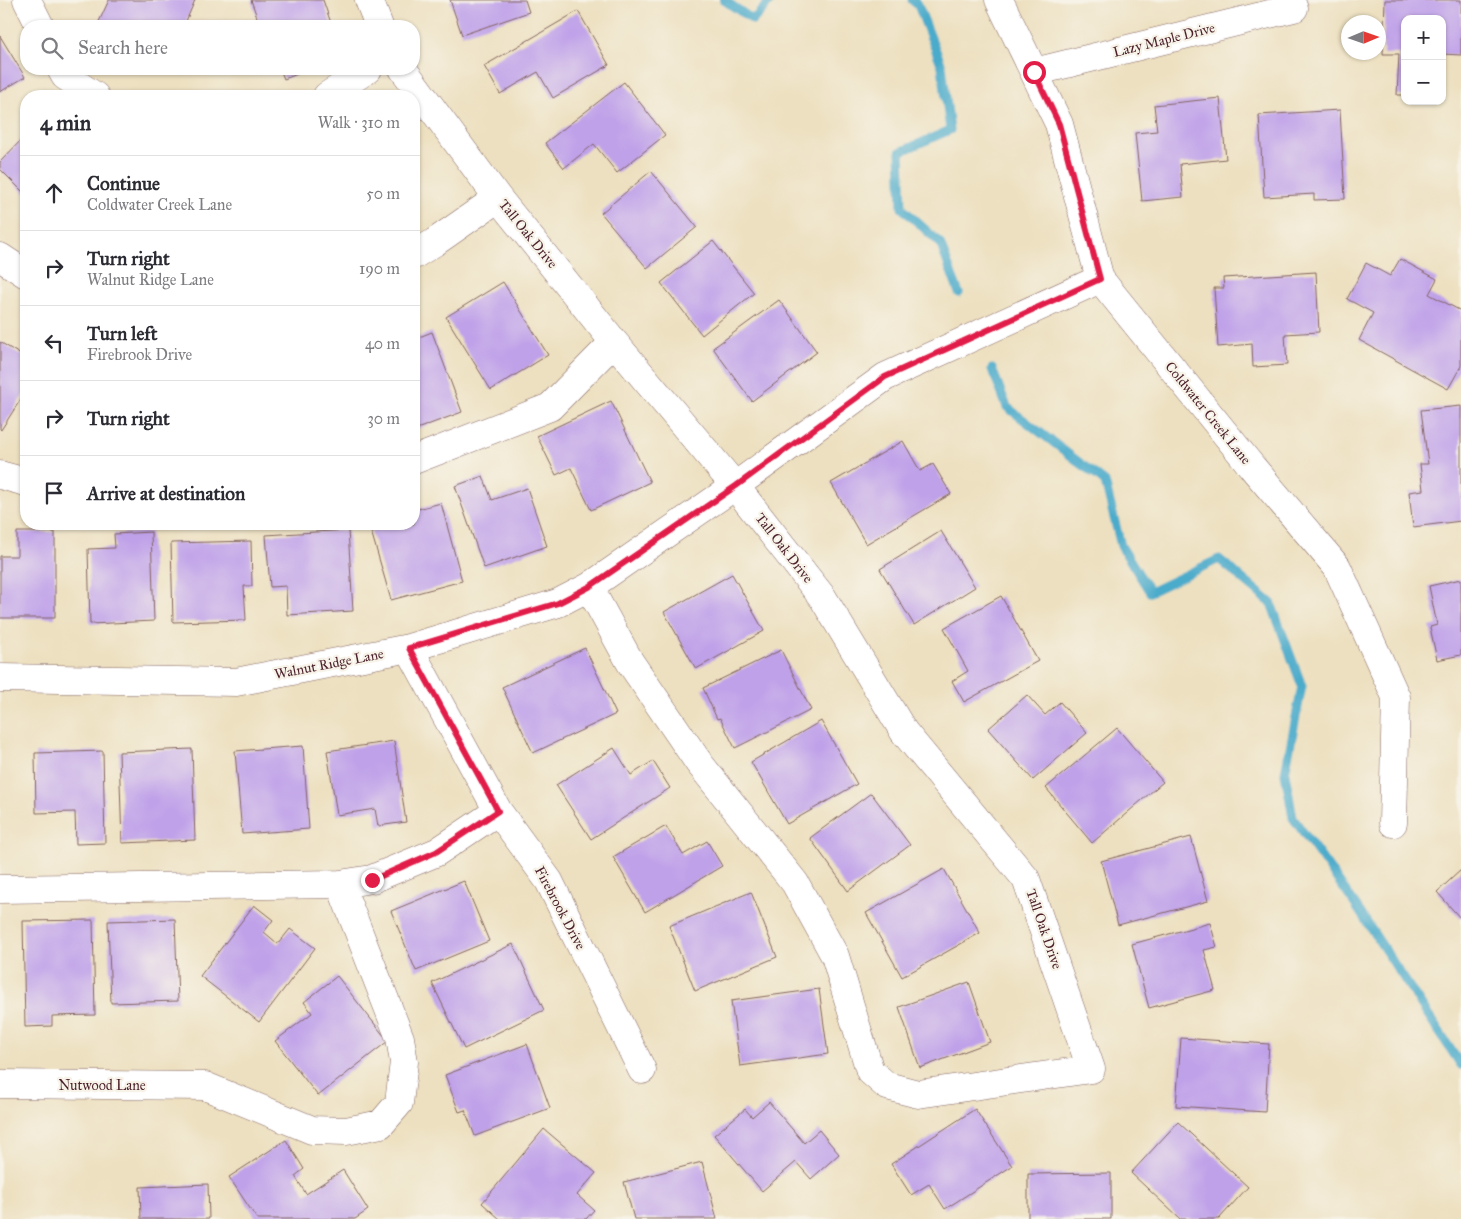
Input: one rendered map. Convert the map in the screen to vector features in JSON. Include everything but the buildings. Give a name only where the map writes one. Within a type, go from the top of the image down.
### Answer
[{"type":"street","points":[[27,0],[37,20]]},
{"type":"street","points":[[369,0],[377,20]]},
{"type":"street","name":"Coldwater Creek Lane","points":[[999,0],[1059,124],[1100,279],[1253,468],[1337,567],[1396,697],[1393,823]]},
{"type":"street","name":"Lazy Maple Drive","points":[[1034,72],[1294,8]]},
{"type":"street","points":[[64,75],[86,90]]},
{"type":"street","points":[[336,90],[359,75]]},
{"type":"street","name":"Tall Oak Drive","points":[[407,75],[418,90]]},
{"type":"street","name":"Tall Oak Drive","points":[[420,92],[498,198],[614,342],[736,486],[823,598],[904,732],[1026,879],[1091,1069],[918,1094],[887,1086],[870,1071],[835,956],[795,883],[699,764],[630,662],[589,587]]},
{"type":"street","points":[[420,251],[498,198]]},
{"type":"street","points":[[0,257],[20,270]]},
{"type":"street","name":"Walnut Ridge Lane","points":[[0,678],[236,682],[409,648],[558,603],[589,587],[736,486],[885,377],[1100,279]]},
{"type":"street","points":[[420,458],[550,407],[614,342]]},
{"type":"street","points":[[0,475],[20,480]]},
{"type":"street","name":"Firebrook Drive","points":[[409,648],[498,811],[549,881],[642,1070]]},
{"type":"street","points":[[0,889],[340,884],[372,880],[436,852],[498,811]]},
{"type":"street","name":"Nutwood Lane","points":[[0,1084],[204,1086],[312,1130],[346,1130],[381,1124],[400,1103],[404,1062],[400,1038],[340,884]]},
{"type":"waterway","points":[[724,0],[753,20],[771,0]]},
{"type":"waterway","points":[[912,0],[918,5],[942,66],[950,130],[900,152],[902,208],[940,243],[959,293]]},
{"type":"waterway","points":[[992,369],[1007,407],[1105,482],[1121,546],[1150,592],[1219,559],[1271,603],[1302,686],[1285,773],[1293,818],[1354,903],[1461,1065]]},
{"type":"route","points":[[372,880],[436,852],[498,811],[409,648],[558,603],[589,587],[736,486],[885,377],[1100,279],[1059,124],[1034,72]]}]
